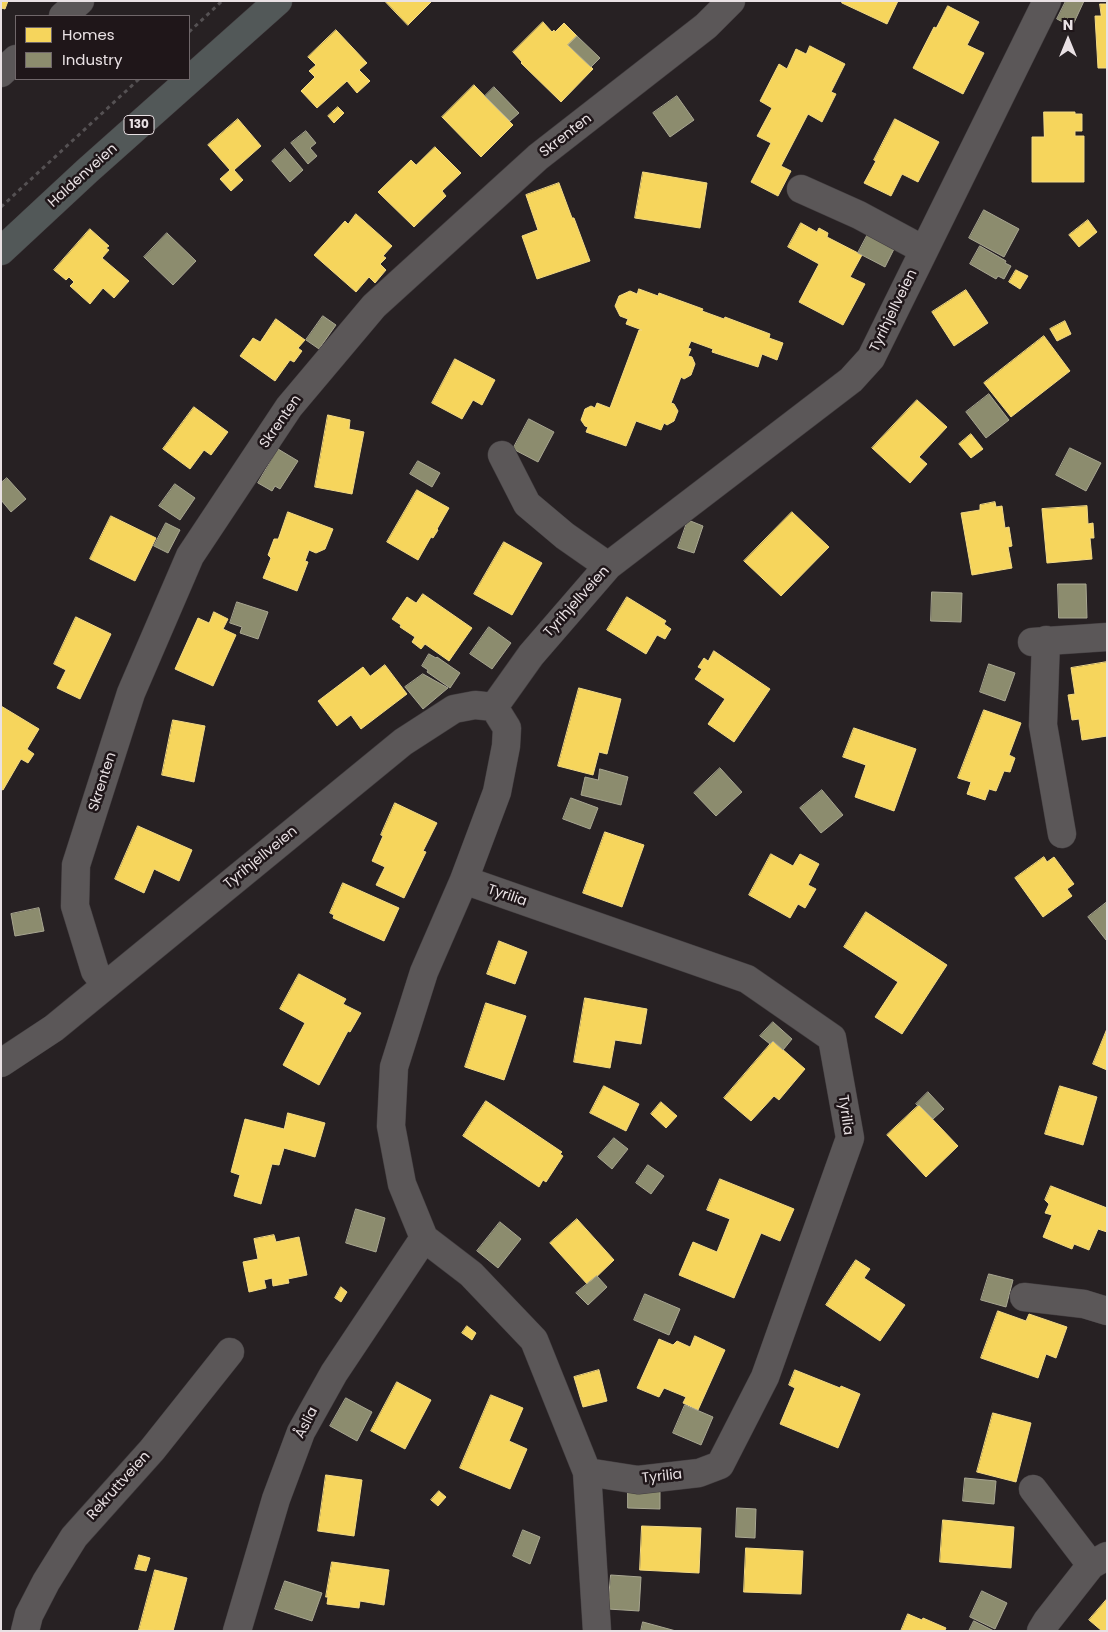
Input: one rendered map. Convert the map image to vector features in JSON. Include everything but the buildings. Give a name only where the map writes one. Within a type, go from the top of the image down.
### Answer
[{"type":"main road","name":"Haldenveien","points":[[190,80],[278,1]]},
{"type":"main road","name":"Haldenveien","points":[[1,251],[190,80]]},
{"type":"street","points":[[65,15],[80,1]]},
{"type":"street","name":"Skrenten","points":[[106,984],[95,971],[75,906],[76,865],[131,692],[190,556],[289,407],[374,306],[538,157],[706,26],[731,1]]},
{"type":"street","name":"Tyrihjellveien","points":[[1,1063],[54,1028],[403,742],[454,709],[475,704],[494,707],[531,655],[608,566],[851,380],[871,358],[1047,1]]},
{"type":"street","points":[[1,73],[15,60]]},
{"type":"street","points":[[800,189],[859,215],[924,250]]},
{"type":"street","points":[[502,455],[526,504],[565,536],[608,566]]},
{"type":"street","points":[[1062,834],[1043,725],[1039,641],[1107,637]]},
{"type":"street","points":[[494,707],[507,728],[506,746],[497,792],[464,880],[424,972],[394,1067],[391,1126],[402,1184],[424,1238],[471,1274],[534,1340],[587,1472],[597,1631]]},
{"type":"street","name":"Tyrilia","points":[[464,880],[747,979],[832,1038],[850,1138],[766,1377],[720,1465],[699,1472],[638,1480],[587,1472]]},
{"type":"street","name":"Åslia","points":[[237,1631],[276,1499],[301,1432],[334,1373],[424,1238]]},
{"type":"street","points":[[1024,1297],[1084,1304],[1107,1311]]},
{"type":"street","name":"Rekruttveien","points":[[25,1631],[30,1615],[46,1582],[74,1537],[152,1450],[230,1352]]},
{"type":"street","points":[[1033,1489],[1099,1560],[1046,1621],[1041,1631]]},
{"type":"path","points":[[190,31],[222,1]]},
{"type":"path","points":[[1,207],[138,80]]}]
